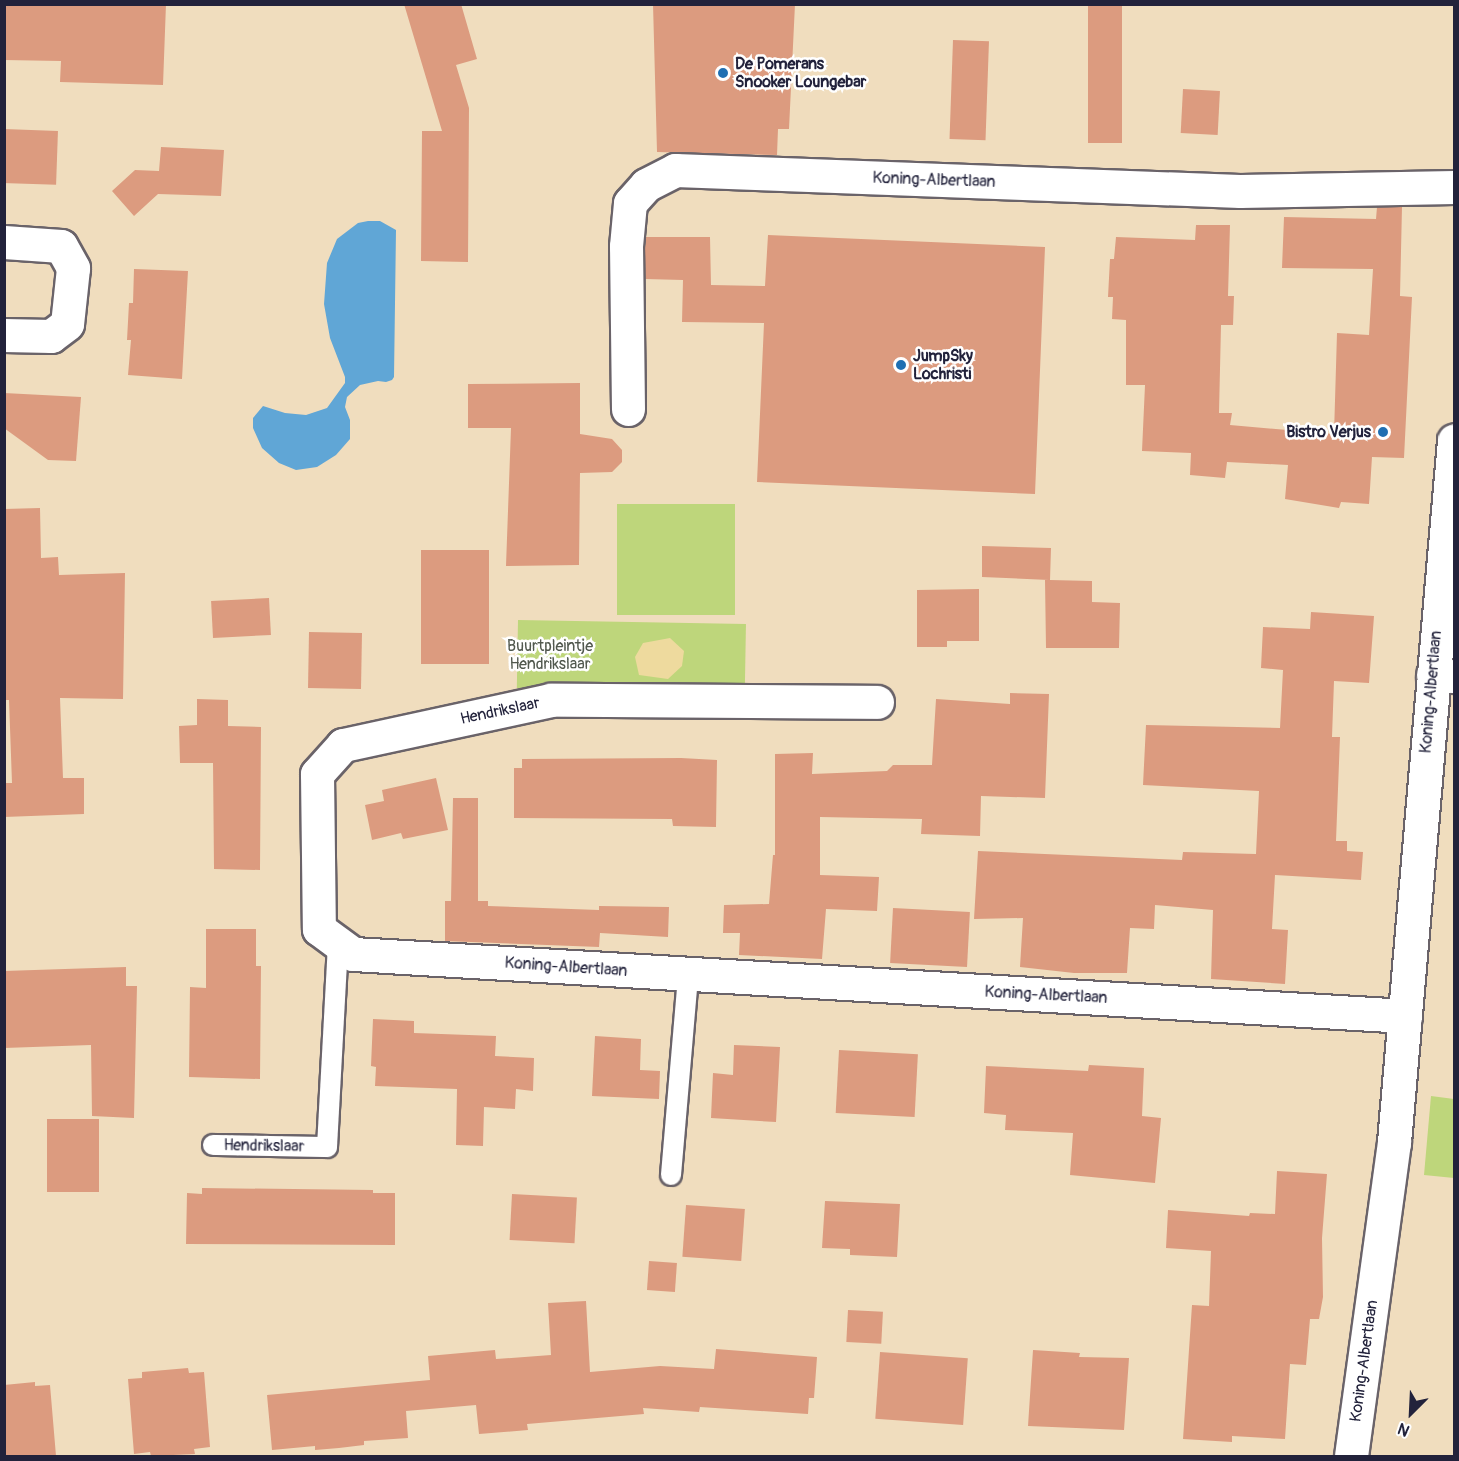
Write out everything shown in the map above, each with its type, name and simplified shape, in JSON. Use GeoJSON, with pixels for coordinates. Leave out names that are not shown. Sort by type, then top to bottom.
{"type":"FeatureCollection","features":[{"type":"Feature","properties":{"kind":"street","name":"Koning-Albertlaan"},"geometry":{"type":"LineString","coordinates":[[628,409],[626,246],[630,203],[646,185],[675,170],[1240,191],[1455,187]]}},
{"type":"Feature","properties":{"kind":"street"},"geometry":{"type":"LineString","coordinates":[[4,242],[61,246],[73,268],[68,324],[51,336],[4,335]]}},
{"type":"Feature","properties":{"kind":"street","name":"Koning-Albertlaan"},"geometry":{"type":"LineString","coordinates":[[1351,1456],[1394,1142],[1405,1016],[1444,675],[1455,441]]}},
{"type":"Feature","properties":{"kind":"street","name":"Hendrikslaar"},"geometry":{"type":"LineString","coordinates":[[444,960],[352,954],[319,929],[317,774],[343,745],[551,700],[876,702]]}},
{"type":"Feature","properties":{"kind":"street","name":"Koning-Albertlaan"},"geometry":{"type":"LineString","coordinates":[[444,960],[1405,1016]]}},
{"type":"Feature","properties":{"kind":"lane","name":"Hendrikslaar"},"geometry":{"type":"LineString","coordinates":[[213,1145],[327,1147],[338,942]]}},
{"type":"Feature","properties":{"kind":"lane"},"geometry":{"type":"LineString","coordinates":[[671,1175],[688,975]]}},
{"type":"Feature","properties":{"kind":"green space"},"geometry":{"type":"Polygon","coordinates":[[[617,504],[735,504],[735,615],[617,615],[617,504]]]}},
{"type":"Feature","properties":{"kind":"green space","name":"Buurtpleintje Hendrikslaar"},"geometry":{"type":"Polygon","coordinates":[[[518,620],[746,624],[745,692],[517,688],[518,620]]]}},
{"type":"Feature","properties":{"kind":"green space"},"geometry":{"type":"Polygon","coordinates":[[[1431,1096],[1454,1099],[1454,1178],[1424,1175],[1431,1096]]]}},
{"type":"Feature","properties":{"kind":"sand"},"geometry":{"type":"Polygon","coordinates":[[[670,638],[684,651],[682,666],[668,679],[639,675],[635,657],[643,643],[670,638]]]}},
{"type":"Feature","properties":{"kind":"water"},"geometry":{"type":"Polygon","coordinates":[[[380,221],[396,230],[394,377],[386,382],[378,381],[360,385],[347,397],[345,407],[350,420],[350,439],[336,455],[317,467],[296,470],[279,463],[262,448],[253,428],[253,418],[263,406],[285,413],[306,415],[327,408],[345,383],[345,377],[330,338],[324,304],[327,263],[337,239],[358,223],[380,221]]]}},
{"type":"Feature","properties":{"kind":"building"},"geometry":{"type":"Polygon","coordinates":[[[4,4],[166,4],[163,85],[60,82],[61,61],[4,60],[4,4]]]}},
{"type":"Feature","properties":{"kind":"building"},"geometry":{"type":"Polygon","coordinates":[[[404,4],[461,4],[477,59],[456,65],[469,108],[468,262],[421,261],[422,131],[442,131],[404,4]]]}},
{"type":"Feature","properties":{"kind":"building","name":"De Pomerans Snooker Loungebar"},"geometry":{"type":"Polygon","coordinates":[[[653,4],[795,4],[789,129],[778,129],[777,155],[657,152],[653,4]]]}},
{"type":"Feature","properties":{"kind":"building"},"geometry":{"type":"Polygon","coordinates":[[[1088,4],[1122,4],[1122,143],[1088,143],[1088,4]]]}},
{"type":"Feature","properties":{"kind":"building"},"geometry":{"type":"Polygon","coordinates":[[[953,40],[989,41],[986,140],[950,139],[953,40]]]}},
{"type":"Feature","properties":{"kind":"building"},"geometry":{"type":"Polygon","coordinates":[[[1183,89],[1220,91],[1218,135],[1181,133],[1183,89]]]}},
{"type":"Feature","properties":{"kind":"building"},"geometry":{"type":"Polygon","coordinates":[[[4,129],[58,131],[56,185],[4,183],[4,129]]]}},
{"type":"Feature","properties":{"kind":"building"},"geometry":{"type":"Polygon","coordinates":[[[161,147],[224,150],[221,196],[158,194],[134,216],[112,191],[135,170],[159,171],[161,147]]]}},
{"type":"Feature","properties":{"kind":"building"},"geometry":{"type":"Polygon","coordinates":[[[1377,207],[1402,207],[1400,296],[1412,297],[1404,458],[1372,457],[1369,504],[1341,502],[1339,508],[1285,499],[1288,465],[1227,462],[1225,478],[1190,475],[1191,453],[1142,451],[1145,385],[1126,385],[1126,320],[1112,319],[1113,297],[1108,297],[1110,259],[1114,259],[1116,237],[1195,240],[1196,225],[1230,225],[1228,296],[1234,296],[1233,325],[1221,325],[1219,413],[1232,413],[1230,425],[1334,434],[1337,333],[1369,335],[1373,269],[1282,268],[1284,217],[1376,219],[1377,207]]]}},
{"type":"Feature","properties":{"kind":"building","name":"JumpSky Lochristi"},"geometry":{"type":"Polygon","coordinates":[[[768,235],[1045,247],[1035,494],[757,482],[764,323],[682,322],[683,280],[645,279],[645,247],[646,237],[710,237],[711,285],[765,286],[768,235]]]}},
{"type":"Feature","properties":{"kind":"building"},"geometry":{"type":"Polygon","coordinates":[[[134,269],[188,271],[182,379],[128,375],[131,340],[127,340],[129,303],[133,303],[134,269]]]}},
{"type":"Feature","properties":{"kind":"building"},"geometry":{"type":"Polygon","coordinates":[[[580,383],[580,434],[612,439],[622,450],[622,462],[612,472],[580,473],[579,565],[506,566],[511,428],[468,428],[468,384],[580,383]]]}},
{"type":"Feature","properties":{"kind":"building"},"geometry":{"type":"Polygon","coordinates":[[[4,393],[81,397],[76,461],[48,460],[4,428],[4,393]]]}},
{"type":"Feature","properties":{"kind":"building"},"geometry":{"type":"Polygon","coordinates":[[[40,508],[41,558],[58,557],[59,575],[125,573],[123,699],[60,698],[63,778],[84,778],[84,814],[4,817],[4,783],[12,783],[9,700],[4,700],[4,509],[40,508]]]}},
{"type":"Feature","properties":{"kind":"building"},"geometry":{"type":"Polygon","coordinates":[[[982,546],[1051,548],[1050,580],[1092,581],[1092,602],[1120,603],[1119,648],[1046,648],[1045,580],[1049,580],[982,577],[982,546]]]}},
{"type":"Feature","properties":{"kind":"building"},"geometry":{"type":"Polygon","coordinates":[[[421,550],[489,550],[489,664],[421,664],[421,550]]]}},
{"type":"Feature","properties":{"kind":"building"},"geometry":{"type":"Polygon","coordinates":[[[979,589],[979,641],[947,641],[947,647],[917,647],[917,590],[979,589]]]}},
{"type":"Feature","properties":{"kind":"building"},"geometry":{"type":"Polygon","coordinates":[[[269,598],[271,635],[213,638],[211,601],[269,598]]]}},
{"type":"Feature","properties":{"kind":"building"},"geometry":{"type":"Polygon","coordinates":[[[1311,612],[1374,616],[1369,683],[1334,681],[1332,737],[1340,737],[1336,841],[1347,841],[1347,851],[1363,852],[1361,880],[1275,875],[1272,929],[1288,930],[1285,984],[1211,979],[1213,910],[1155,905],[1154,929],[1130,928],[1127,973],[1074,973],[1020,967],[1023,918],[974,919],[978,851],[1182,860],[1183,852],[1256,854],[1259,791],[1143,785],[1146,725],[1280,728],[1283,670],[1261,668],[1263,627],[1310,629],[1311,612]]]}},
{"type":"Feature","properties":{"kind":"building"},"geometry":{"type":"Polygon","coordinates":[[[309,632],[362,633],[361,689],[308,688],[309,632]]]}},
{"type":"Feature","properties":{"kind":"building"},"geometry":{"type":"Polygon","coordinates":[[[1010,693],[1049,694],[1045,798],[981,796],[980,836],[921,834],[922,819],[820,817],[820,875],[879,877],[877,911],[826,909],[822,959],[739,955],[740,933],[723,933],[724,905],[769,904],[773,855],[775,855],[775,754],[813,753],[812,774],[887,771],[893,765],[932,765],[936,699],[1010,704],[1010,693]]]}},
{"type":"Feature","properties":{"kind":"building"},"geometry":{"type":"Polygon","coordinates":[[[197,699],[228,700],[228,726],[261,727],[260,870],[214,869],[213,763],[180,763],[179,726],[197,725],[197,699]]]}},
{"type":"Feature","properties":{"kind":"building"},"geometry":{"type":"Polygon","coordinates":[[[681,758],[717,760],[716,827],[673,826],[672,819],[514,818],[514,768],[522,768],[522,759],[681,758]]]}},
{"type":"Feature","properties":{"kind":"building"},"geometry":{"type":"Polygon","coordinates":[[[436,778],[448,830],[403,839],[401,833],[372,840],[365,805],[384,801],[382,790],[436,778]]]}},
{"type":"Feature","properties":{"kind":"building"},"geometry":{"type":"Polygon","coordinates":[[[453,798],[478,798],[478,901],[488,901],[488,906],[599,910],[599,906],[669,907],[668,937],[600,933],[599,947],[445,941],[445,901],[451,901],[453,798]]]}},
{"type":"Feature","properties":{"kind":"building"},"geometry":{"type":"Polygon","coordinates":[[[893,908],[970,912],[967,967],[890,963],[893,908]]]}},
{"type":"Feature","properties":{"kind":"building"},"geometry":{"type":"Polygon","coordinates":[[[206,929],[256,929],[256,966],[261,966],[260,1079],[189,1077],[190,987],[206,988],[206,929]]]}},
{"type":"Feature","properties":{"kind":"building"},"geometry":{"type":"Polygon","coordinates":[[[126,967],[126,986],[137,986],[134,1118],[92,1116],[91,1045],[4,1048],[4,971],[126,967]]]}},
{"type":"Feature","properties":{"kind":"building"},"geometry":{"type":"Polygon","coordinates":[[[373,1019],[414,1021],[414,1033],[496,1036],[495,1056],[534,1058],[533,1091],[516,1089],[515,1109],[484,1107],[483,1146],[456,1145],[457,1089],[375,1086],[376,1067],[371,1066],[373,1019]]]}},
{"type":"Feature","properties":{"kind":"building"},"geometry":{"type":"Polygon","coordinates":[[[595,1036],[641,1039],[640,1070],[660,1071],[659,1099],[592,1096],[595,1036]]]}},
{"type":"Feature","properties":{"kind":"building"},"geometry":{"type":"Polygon","coordinates":[[[734,1045],[780,1047],[776,1122],[711,1118],[713,1073],[733,1075],[734,1045]]]}},
{"type":"Feature","properties":{"kind":"building"},"geometry":{"type":"Polygon","coordinates":[[[839,1050],[918,1054],[915,1117],[836,1113],[839,1050]]]}},
{"type":"Feature","properties":{"kind":"building"},"geometry":{"type":"Polygon","coordinates":[[[1089,1065],[1144,1068],[1142,1116],[1161,1118],[1155,1183],[1070,1175],[1073,1133],[1005,1130],[1006,1115],[984,1113],[986,1066],[1088,1071],[1089,1065]]]}},
{"type":"Feature","properties":{"kind":"building"},"geometry":{"type":"Polygon","coordinates":[[[47,1119],[99,1119],[99,1192],[47,1192],[47,1119]]]}},
{"type":"Feature","properties":{"kind":"building"},"geometry":{"type":"Polygon","coordinates":[[[1277,1171],[1327,1174],[1322,1238],[1323,1297],[1319,1319],[1310,1319],[1306,1365],[1290,1364],[1285,1439],[1232,1436],[1232,1442],[1183,1439],[1192,1305],[1209,1306],[1211,1251],[1166,1248],[1168,1210],[1249,1216],[1250,1213],[1275,1214],[1277,1171]]]}},
{"type":"Feature","properties":{"kind":"building"},"geometry":{"type":"Polygon","coordinates":[[[202,1188],[373,1190],[373,1193],[395,1193],[395,1245],[186,1244],[187,1193],[202,1194],[202,1188]]]}},
{"type":"Feature","properties":{"kind":"building"},"geometry":{"type":"Polygon","coordinates":[[[512,1194],[577,1197],[575,1243],[510,1240],[512,1194]]]}},
{"type":"Feature","properties":{"kind":"building"},"geometry":{"type":"Polygon","coordinates":[[[825,1201],[900,1204],[897,1257],[850,1255],[850,1249],[822,1248],[825,1201]]]}},
{"type":"Feature","properties":{"kind":"building"},"geometry":{"type":"Polygon","coordinates":[[[686,1205],[745,1209],[741,1261],[682,1257],[686,1205]]]}},
{"type":"Feature","properties":{"kind":"building"},"geometry":{"type":"Polygon","coordinates":[[[649,1261],[677,1263],[675,1292],[647,1290],[649,1261]]]}},
{"type":"Feature","properties":{"kind":"building"},"geometry":{"type":"Polygon","coordinates":[[[586,1301],[590,1372],[660,1366],[714,1369],[716,1349],[817,1357],[814,1398],[809,1398],[808,1414],[700,1407],[699,1412],[643,1408],[644,1414],[527,1424],[528,1430],[479,1434],[476,1405],[406,1411],[408,1438],[364,1441],[364,1445],[339,1448],[315,1450],[315,1446],[272,1450],[267,1395],[430,1380],[428,1356],[495,1350],[496,1359],[551,1355],[548,1303],[586,1301]]]}},
{"type":"Feature","properties":{"kind":"building"},"geometry":{"type":"Polygon","coordinates":[[[848,1310],[883,1312],[881,1344],[846,1342],[848,1310]]]}},
{"type":"Feature","properties":{"kind":"building"},"geometry":{"type":"Polygon","coordinates":[[[1033,1350],[1080,1353],[1079,1357],[1129,1358],[1124,1430],[1028,1426],[1033,1350]]]}},
{"type":"Feature","properties":{"kind":"building"},"geometry":{"type":"Polygon","coordinates":[[[880,1352],[968,1358],[963,1425],[875,1419],[880,1352]]]}},
{"type":"Feature","properties":{"kind":"building"},"geometry":{"type":"Polygon","coordinates":[[[188,1368],[189,1373],[204,1372],[210,1447],[194,1449],[195,1454],[151,1456],[150,1452],[134,1454],[128,1379],[142,1378],[142,1372],[188,1368]]]}},
{"type":"Feature","properties":{"kind":"building"},"geometry":{"type":"Polygon","coordinates":[[[35,1382],[35,1386],[50,1385],[56,1456],[4,1456],[4,1385],[35,1382]]]}},
{"type":"Feature","properties":{"kind":"place","name":"De Pomerans Snooker Loungebar"},"geometry":{"type":"Point","coordinates":[723,73]}},
{"type":"Feature","properties":{"kind":"place","name":"JumpSky Lochristi"},"geometry":{"type":"Point","coordinates":[901,365]}},
{"type":"Feature","properties":{"kind":"place","name":"Bistro Verjus"},"geometry":{"type":"Point","coordinates":[1383,432]}}]}
